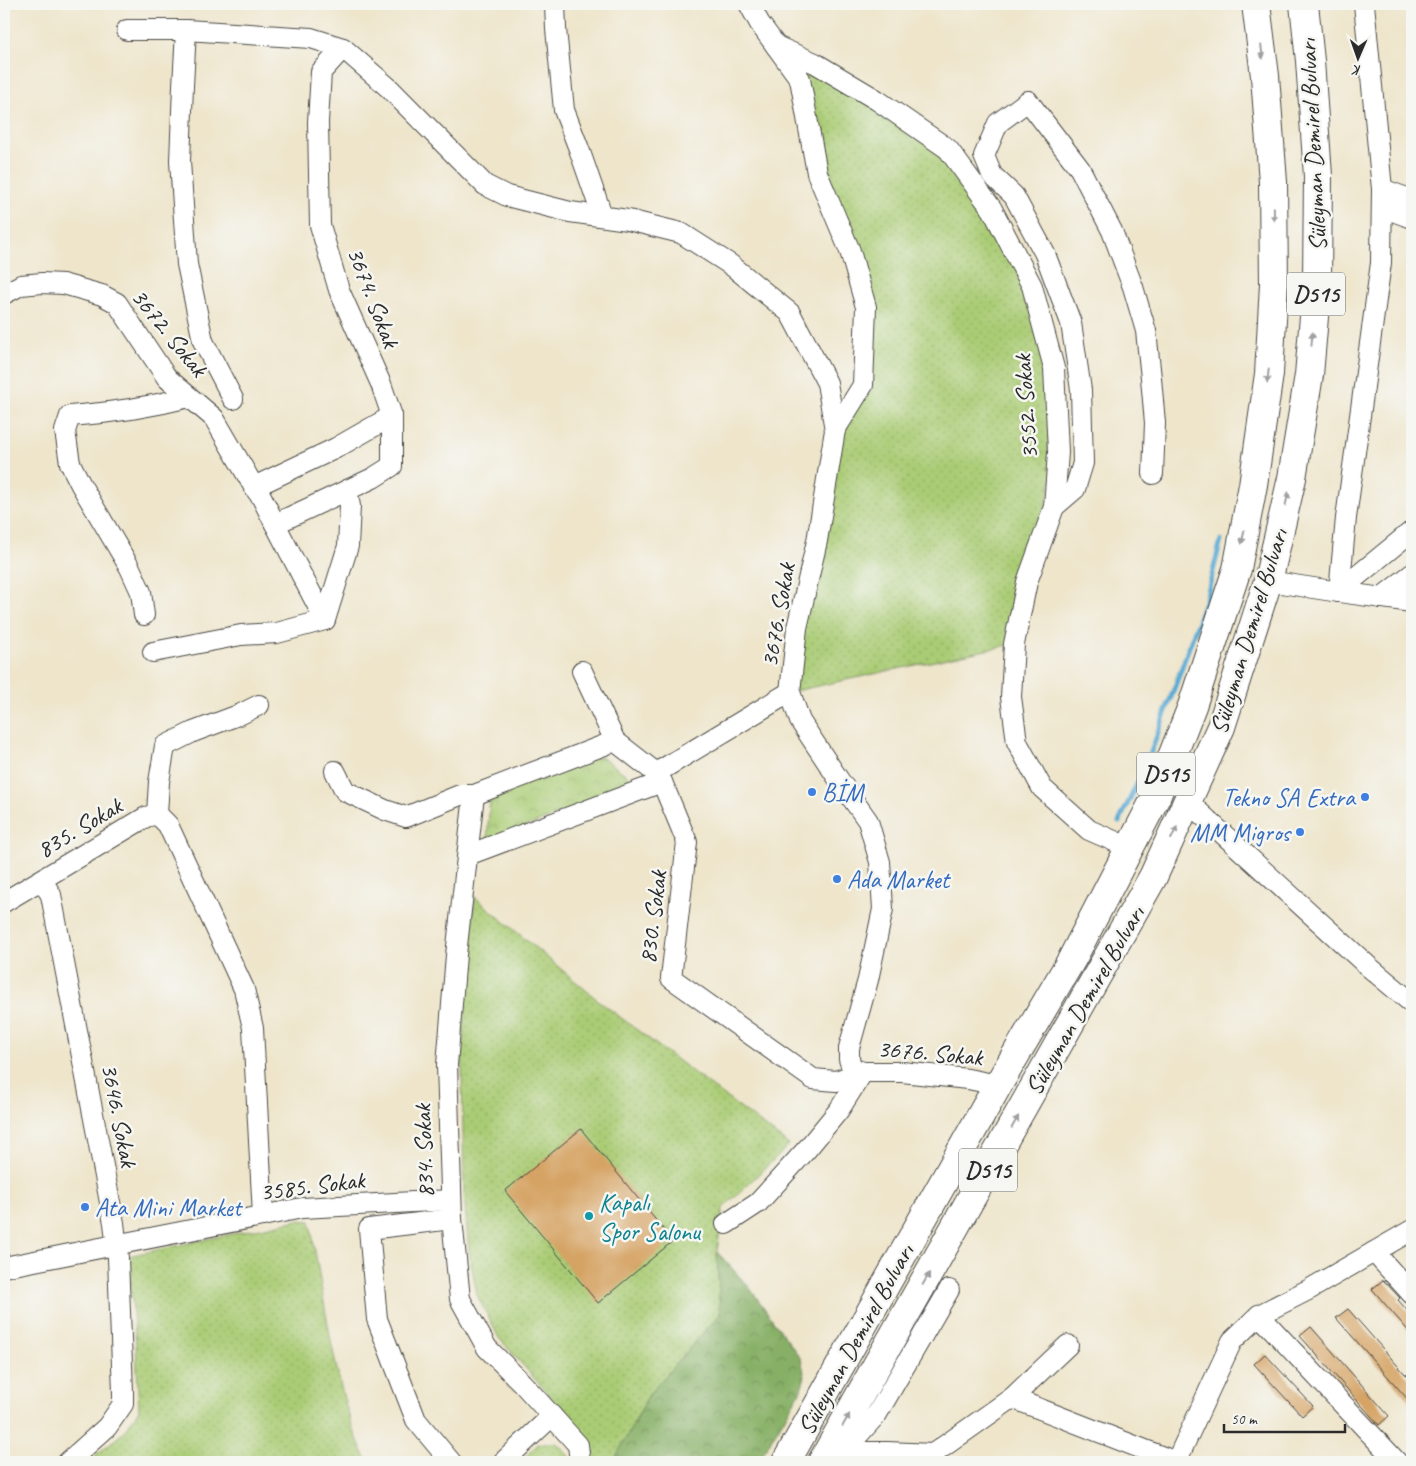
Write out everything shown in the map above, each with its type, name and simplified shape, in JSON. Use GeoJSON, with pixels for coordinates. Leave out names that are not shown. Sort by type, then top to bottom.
{"type":"FeatureCollection","features":[{"type":"Feature","properties":{"kind":"highway","name":"Süleyman Demirel Bulvarı"},"geometry":{"type":"LineString","coordinates":[[786,1462],[998,1085],[1072,959],[1157,795],[1192,706],[1237,569],[1254,485],[1269,374],[1274,284],[1273,182],[1265,76],[1256,4]]}},
{"type":"Feature","properties":{"kind":"highway","name":"Süleyman Demirel Bulvarı"},"geometry":{"type":"LineString","coordinates":[[831,1455],[1154,877],[1221,727],[1268,581],[1292,478],[1308,375],[1317,282],[1318,176],[1304,4]]}},
{"type":"Feature","properties":{"kind":"street"},"geometry":{"type":"LineString","coordinates":[[556,4],[556,29],[564,110],[602,216]]}},
{"type":"Feature","properties":{"kind":"street"},"geometry":{"type":"LineString","coordinates":[[748,4],[760,24],[800,79],[817,174],[850,251],[866,307],[863,385],[836,430]]}},
{"type":"Feature","properties":{"kind":"street"},"geometry":{"type":"LineString","coordinates":[[1339,592],[1346,518],[1381,263],[1382,198],[1364,4]]}},
{"type":"Feature","properties":{"kind":"street"},"geometry":{"type":"LineString","coordinates":[[127,30],[186,30],[311,38],[344,48]]}},
{"type":"Feature","properties":{"kind":"street"},"geometry":{"type":"LineString","coordinates":[[186,30],[180,161],[187,264],[203,340],[233,400]]}},
{"type":"Feature","properties":{"kind":"street","name":"3552. Sokak"},"geometry":{"type":"LineString","coordinates":[[776,46],[815,63],[877,100],[948,150],[992,209],[1032,286],[1054,368],[1058,452],[1054,507],[1027,582],[1014,644],[1011,697],[1017,742],[1042,788],[1089,830],[1130,848]]}},
{"type":"Feature","properties":{"kind":"street","name":"3676. Sokak"},"geometry":{"type":"LineString","coordinates":[[344,48],[390,88],[484,185],[507,196],[570,212],[628,220],[681,232],[731,265],[790,313],[827,383],[836,430],[818,540],[797,628],[790,692],[800,721],[868,821],[880,862],[883,909],[868,980],[849,1048],[849,1059],[852,1068],[863,1072],[902,1072],[968,1079],[998,1085]]}},
{"type":"Feature","properties":{"kind":"street","name":"3674. Sokak"},"geometry":{"type":"LineString","coordinates":[[344,48],[321,72],[318,122],[320,225],[339,290],[381,384],[392,416],[392,466],[348,490]]}},
{"type":"Feature","properties":{"kind":"street"},"geometry":{"type":"LineString","coordinates":[[1054,507],[1075,489],[1083,462],[1081,390],[1071,323],[1045,254],[1014,196],[992,175],[984,156],[998,123],[1028,101],[1080,169],[1112,231],[1133,287],[1146,331],[1155,423],[1153,474]]}},
{"type":"Feature","properties":{"kind":"street"},"geometry":{"type":"LineString","coordinates":[[1382,198],[1412,200]]}},
{"type":"Feature","properties":{"kind":"street"},"geometry":{"type":"LineString","coordinates":[[1382,198],[1412,218]]}},
{"type":"Feature","properties":{"kind":"street","name":"3672. Sokak"},"geometry":{"type":"LineString","coordinates":[[4,294],[21,285],[63,284],[102,295],[117,303],[167,378],[214,418],[262,498],[325,620]]}},
{"type":"Feature","properties":{"kind":"street"},"geometry":{"type":"LineString","coordinates":[[144,615],[141,592],[130,568],[70,463],[65,431],[70,416],[156,405],[189,397]]}},
{"type":"Feature","properties":{"kind":"street"},"geometry":{"type":"LineString","coordinates":[[830,398],[854,400]]}},
{"type":"Feature","properties":{"kind":"street"},"geometry":{"type":"LineString","coordinates":[[254,487],[336,448],[392,416]]}},
{"type":"Feature","properties":{"kind":"street"},"geometry":{"type":"LineString","coordinates":[[153,652],[241,635],[277,633],[325,620],[348,546],[350,506],[348,490],[275,524]]}},
{"type":"Feature","properties":{"kind":"street"},"geometry":{"type":"LineString","coordinates":[[1339,592],[1412,531]]}},
{"type":"Feature","properties":{"kind":"street"},"geometry":{"type":"LineString","coordinates":[[1381,598],[1412,574]]}},
{"type":"Feature","properties":{"kind":"street"},"geometry":{"type":"LineString","coordinates":[[1268,581],[1412,602]]}},
{"type":"Feature","properties":{"kind":"street","name":"830. Sokak"},"geometry":{"type":"LineString","coordinates":[[582,671],[615,740],[659,777],[687,842],[671,978],[813,1079],[836,1081],[863,1072]]}},
{"type":"Feature","properties":{"kind":"street"},"geometry":{"type":"LineString","coordinates":[[468,855],[659,777],[790,692]]}},
{"type":"Feature","properties":{"kind":"street"},"geometry":{"type":"LineString","coordinates":[[258,705],[241,714],[193,732],[165,746],[159,782],[157,814],[168,825],[244,989],[253,1028],[263,1216]]}},
{"type":"Feature","properties":{"kind":"street"},"geometry":{"type":"LineString","coordinates":[[335,772],[345,791],[384,810],[406,817],[460,795],[474,795],[615,740]]}},
{"type":"Feature","properties":{"kind":"street","name":"834. Sokak"},"geometry":{"type":"LineString","coordinates":[[474,795],[456,955],[447,1065],[452,1210],[460,1298],[487,1348],[522,1383],[578,1445],[580,1462]]}},
{"type":"Feature","properties":{"kind":"street"},"geometry":{"type":"LineString","coordinates":[[1188,802],[1412,1003]]}},
{"type":"Feature","properties":{"kind":"street","name":"835. Sokak"},"geometry":{"type":"LineString","coordinates":[[4,902],[146,817],[157,814]]}},
{"type":"Feature","properties":{"kind":"street","name":"3646. Sokak"},"geometry":{"type":"LineString","coordinates":[[42,880],[50,894],[114,1223],[117,1244],[122,1336],[123,1404],[107,1427],[68,1462]]}},
{"type":"Feature","properties":{"kind":"street"},"geometry":{"type":"LineString","coordinates":[[726,1224],[758,1203],[807,1149],[839,1110],[863,1072]]}},
{"type":"Feature","properties":{"kind":"street","name":"3585. Sokak"},"geometry":{"type":"LineString","coordinates":[[4,1267],[302,1208],[452,1210]]}},
{"type":"Feature","properties":{"kind":"street"},"geometry":{"type":"LineString","coordinates":[[450,1462],[416,1420],[377,1319],[369,1229],[452,1210]]}},
{"type":"Feature","properties":{"kind":"street"},"geometry":{"type":"LineString","coordinates":[[1012,1398],[1176,1462],[1232,1341],[1259,1314],[1310,1289],[1412,1231]]}},
{"type":"Feature","properties":{"kind":"street"},"geometry":{"type":"LineString","coordinates":[[1374,1252],[1412,1294]]}},
{"type":"Feature","properties":{"kind":"street"},"geometry":{"type":"LineString","coordinates":[[831,1455],[877,1414],[949,1290]]}},
{"type":"Feature","properties":{"kind":"street"},"geometry":{"type":"LineString","coordinates":[[1259,1314],[1397,1462]]}},
{"type":"Feature","properties":{"kind":"street"},"geometry":{"type":"LineString","coordinates":[[831,1455],[933,1454],[1012,1398],[1068,1345]]}},
{"type":"Feature","properties":{"kind":"street"},"geometry":{"type":"LineString","coordinates":[[503,1462],[552,1416]]}},
{"type":"Feature","properties":{"kind":"green space"},"geometry":{"type":"Polygon","coordinates":[[[776,46],[948,149],[1032,286],[1058,452],[1014,644],[790,692],[833,449],[863,385],[866,307],[817,173],[800,79],[776,46]]]}},
{"type":"Feature","properties":{"kind":"green space"},"geometry":{"type":"Polygon","coordinates":[[[592,756],[603,758],[639,784],[487,841],[490,797],[592,756]]]}},
{"type":"Feature","properties":{"kind":"green space"},"geometry":{"type":"Polygon","coordinates":[[[475,897],[599,1001],[789,1145],[723,1208],[717,1252],[720,1314],[650,1393],[614,1462],[577,1462],[569,1418],[499,1338],[477,1295],[469,1251],[464,1194],[462,1066],[466,975],[475,897]]]}},
{"type":"Feature","properties":{"kind":"green space"},"geometry":{"type":"Polygon","coordinates":[[[298,1220],[310,1221],[342,1391],[355,1435],[368,1462],[87,1462],[124,1432],[139,1410],[136,1345],[128,1256],[298,1220]]]}},
{"type":"Feature","properties":{"kind":"green space"},"geometry":{"type":"Polygon","coordinates":[[[717,1252],[749,1287],[801,1359],[805,1377],[800,1392],[758,1462],[613,1462],[650,1393],[720,1314],[717,1252]]]}},
{"type":"Feature","properties":{"kind":"green space"},"geometry":{"type":"Polygon","coordinates":[[[557,1443],[568,1455],[571,1462],[520,1462],[538,1444],[557,1443]]]}},
{"type":"Feature","properties":{"kind":"building","name":"Kapalı Spor Salonu"},"geometry":{"type":"Polygon","coordinates":[[[581,1129],[673,1241],[598,1303],[505,1191],[581,1129]]]}},
{"type":"Feature","properties":{"kind":"building"},"geometry":{"type":"Polygon","coordinates":[[[1383,1280],[1400,1298],[1398,1300],[1412,1316],[1412,1335],[1372,1289],[1383,1280]]]}},
{"type":"Feature","properties":{"kind":"building"},"geometry":{"type":"Polygon","coordinates":[[[1348,1309],[1412,1381],[1412,1404],[1336,1318],[1348,1309]]]}},
{"type":"Feature","properties":{"kind":"building"},"geometry":{"type":"Polygon","coordinates":[[[1311,1327],[1389,1416],[1379,1425],[1300,1336],[1311,1327]]]}},
{"type":"Feature","properties":{"kind":"building"},"geometry":{"type":"Polygon","coordinates":[[[1265,1354],[1313,1406],[1302,1416],[1254,1364],[1265,1354]]]}},
{"type":"Feature","properties":{"kind":"waterway"},"geometry":{"type":"LineString","coordinates":[[1119,822],[1147,763],[1178,678],[1206,599],[1221,540]]}},
{"type":"Feature","properties":{"kind":"place","name":"BİM"},"geometry":{"type":"Point","coordinates":[812,792]}},
{"type":"Feature","properties":{"kind":"place","name":"Tekno SA Extra"},"geometry":{"type":"Point","coordinates":[1365,797]}},
{"type":"Feature","properties":{"kind":"place","name":"MM Migros"},"geometry":{"type":"Point","coordinates":[1300,832]}},
{"type":"Feature","properties":{"kind":"place","name":"Ada Market"},"geometry":{"type":"Point","coordinates":[837,879]}},
{"type":"Feature","properties":{"kind":"place","name":"Ata Mini Market"},"geometry":{"type":"Point","coordinates":[85,1207]}},
{"type":"Feature","properties":{"kind":"place","name":"Kapalı Spor Salonu"},"geometry":{"type":"Point","coordinates":[589,1216]}}]}
